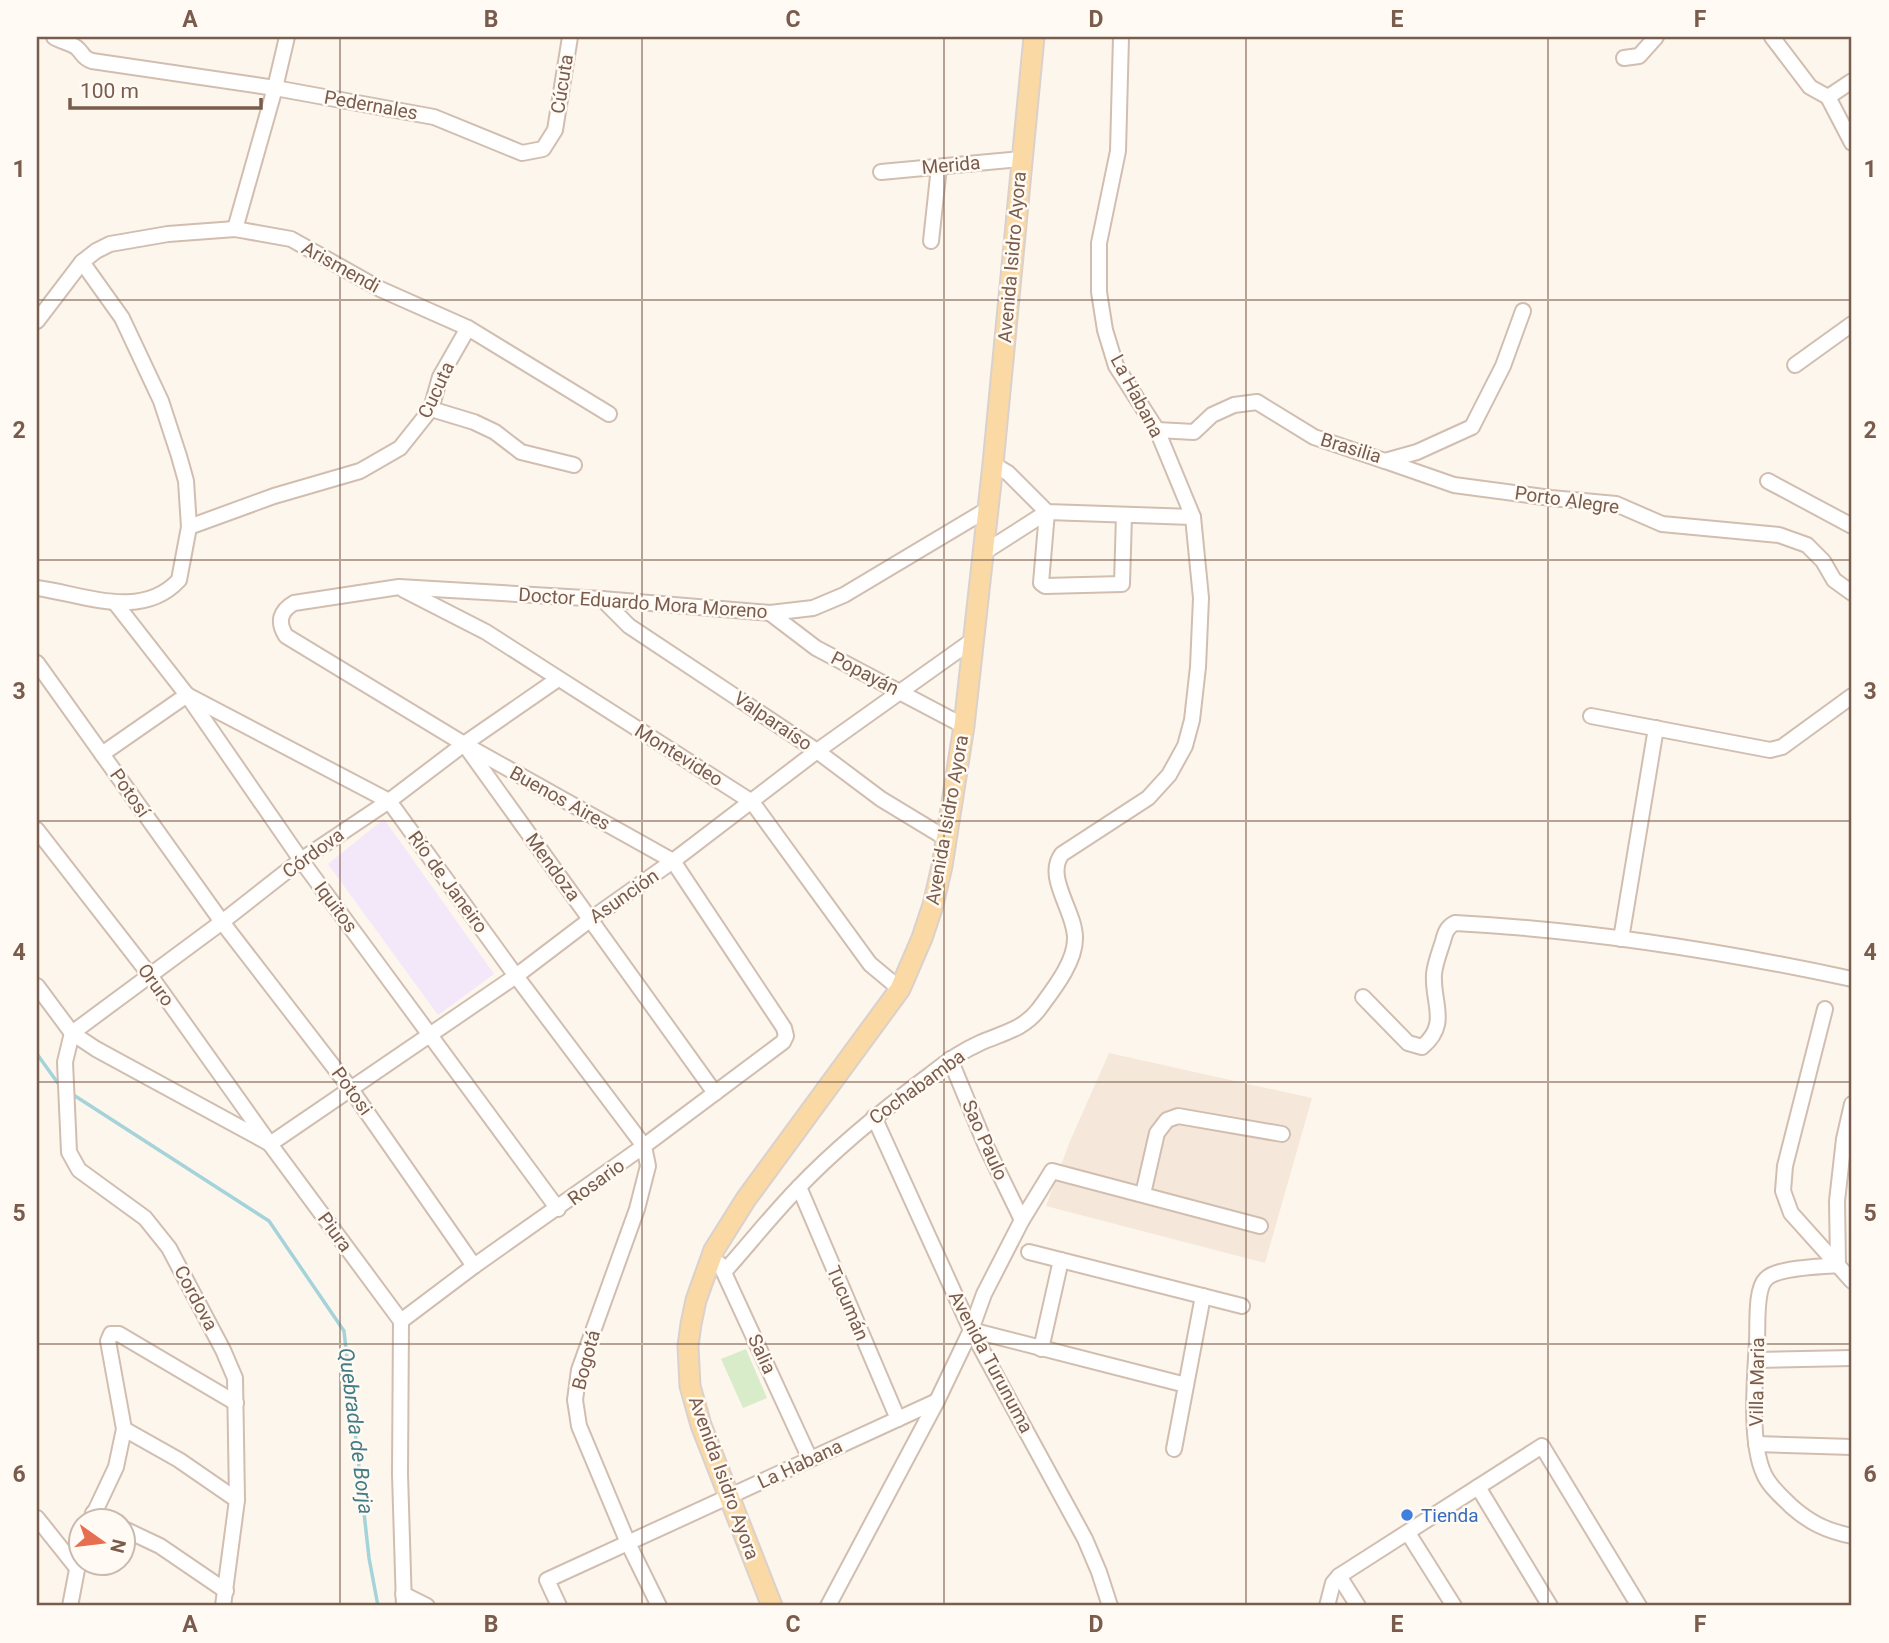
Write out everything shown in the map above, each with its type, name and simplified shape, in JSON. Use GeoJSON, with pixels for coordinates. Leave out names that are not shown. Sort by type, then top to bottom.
{"type":"FeatureCollection","features":[{"type":"Feature","properties":{"kind":"main road","name":"Avenida Isidro Ayora"},"geometry":{"type":"LineString","coordinates":[[772,1606],[701,1425],[690,1386],[688,1346],[691,1324],[696,1300],[714,1250],[746,1199],[900,989],[933,905],[947,839],[964,726],[993,464],[1034,37]]}},
{"type":"Feature","properties":{"kind":"street","name":"Pedernales"},"geometry":{"type":"LineString","coordinates":[[54,37],[62,42],[78,42],[80,54],[92,61],[275,88],[434,117],[522,153],[544,149],[555,131]]}},
{"type":"Feature","properties":{"kind":"street"},"geometry":{"type":"LineString","coordinates":[[235,229],[287,37]]}},
{"type":"Feature","properties":{"kind":"street","name":"Cúcuta"},"geometry":{"type":"LineString","coordinates":[[555,131],[569,37]]}},
{"type":"Feature","properties":{"kind":"street","name":"La Habana"},"geometry":{"type":"LineString","coordinates":[[1121,37],[1118,151],[1099,243],[1099,292],[1105,330],[1116,366],[1157,430],[1193,517],[1201,598],[1198,667]]}},
{"type":"Feature","properties":{"kind":"street"},"geometry":{"type":"LineString","coordinates":[[1624,58],[1639,56],[1656,37]]}},
{"type":"Feature","properties":{"kind":"street"},"geometry":{"type":"LineString","coordinates":[[1772,37],[1810,87],[1828,97],[1852,143]]}},
{"type":"Feature","properties":{"kind":"street"},"geometry":{"type":"LineString","coordinates":[[1828,97],[1852,81]]}},
{"type":"Feature","properties":{"kind":"street","name":"Merida"},"geometry":{"type":"LineString","coordinates":[[881,172],[1021,159]]}},
{"type":"Feature","properties":{"kind":"street"},"geometry":{"type":"LineString","coordinates":[[931,241],[939,167]]}},
{"type":"Feature","properties":{"kind":"street","name":"Arismendi"},"geometry":{"type":"LineString","coordinates":[[37,321],[82,262],[110,244],[168,234],[235,229],[291,239],[380,289],[468,328],[610,414]]}},
{"type":"Feature","properties":{"kind":"street"},"geometry":{"type":"LineString","coordinates":[[37,588],[116,604],[148,599],[179,580],[189,527],[186,481],[161,401],[122,318],[82,262]]}},
{"type":"Feature","properties":{"kind":"street","name":"Brasilia"},"geometry":{"type":"LineString","coordinates":[[1157,430],[1194,432],[1212,415],[1234,405],[1256,402],[1314,437],[1385,461],[1418,452],[1472,427],[1503,366],[1523,311]]}},
{"type":"Feature","properties":{"kind":"street"},"geometry":{"type":"LineString","coordinates":[[1796,365],[1852,324]]}},
{"type":"Feature","properties":{"kind":"street","name":"Cucuta"},"geometry":{"type":"LineString","coordinates":[[189,527],[274,496],[360,471],[400,448],[431,409],[440,377],[468,328]]}},
{"type":"Feature","properties":{"kind":"street"},"geometry":{"type":"LineString","coordinates":[[431,409],[474,422],[495,432],[521,452],[574,465]]}},
{"type":"Feature","properties":{"kind":"street","name":"Porto Alegre"},"geometry":{"type":"LineString","coordinates":[[1385,461],[1454,485],[1616,504],[1662,524],[1779,535],[1807,545],[1823,561],[1834,580],[1852,593]]}},
{"type":"Feature","properties":{"kind":"street"},"geometry":{"type":"LineString","coordinates":[[993,464],[1008,473],[1047,512],[1041,583],[1045,586],[1122,584],[1124,515]]}},
{"type":"Feature","properties":{"kind":"street"},"geometry":{"type":"LineString","coordinates":[[1768,481],[1852,526]]}},
{"type":"Feature","properties":{"kind":"street","name":"Doctor Eduardo Mora Moreno"},"geometry":{"type":"LineString","coordinates":[[280,618],[293,603],[399,587],[602,599],[770,613],[813,608],[844,595],[988,509]]}},
{"type":"Feature","properties":{"kind":"street"},"geometry":{"type":"LineString","coordinates":[[983,553],[1047,512],[1193,517]]}},
{"type":"Feature","properties":{"kind":"street","name":"Montevideo"},"geometry":{"type":"LineString","coordinates":[[399,587],[486,632],[752,802],[870,964],[900,989]]}},
{"type":"Feature","properties":{"kind":"street","name":"Valparaíso"},"geometry":{"type":"LineString","coordinates":[[602,599],[629,626],[817,751],[881,799],[947,839]]}},
{"type":"Feature","properties":{"kind":"street","name":"Iquitos"},"geometry":{"type":"LineString","coordinates":[[116,604],[187,695],[302,860],[558,1209]]}},
{"type":"Feature","properties":{"kind":"street","name":"Popayán"},"geometry":{"type":"LineString","coordinates":[[770,613],[816,648],[964,726]]}},
{"type":"Feature","properties":{"kind":"street","name":"Buenos Aires"},"geometry":{"type":"LineString","coordinates":[[280,618],[281,628],[286,636],[464,744],[673,861],[784,1028],[786,1036]]}},
{"type":"Feature","properties":{"kind":"street","name":"Asunción"},"geometry":{"type":"LineString","coordinates":[[271,1144],[516,976],[817,751],[973,640]]}},
{"type":"Feature","properties":{"kind":"street","name":"Potosí"},"geometry":{"type":"LineString","coordinates":[[37,663],[222,922]]}},
{"type":"Feature","properties":{"kind":"street","name":"Cochabamba"},"geometry":{"type":"LineString","coordinates":[[724,1272],[799,1187],[874,1117],[950,1059],[1028,1021],[1066,968],[1076,942],[1056,875],[1058,859],[1148,798],[1169,775],[1185,746],[1192,720],[1198,667]]}},
{"type":"Feature","properties":{"kind":"street","name":"Córdova"},"geometry":{"type":"LineString","coordinates":[[72,1032],[302,860],[558,679]]}},
{"type":"Feature","properties":{"kind":"street"},"geometry":{"type":"LineString","coordinates":[[102,754],[187,695]]}},
{"type":"Feature","properties":{"kind":"street","name":"Río de Janeiro"},"geometry":{"type":"LineString","coordinates":[[187,695],[389,800],[516,976],[644,1146]]}},
{"type":"Feature","properties":{"kind":"street"},"geometry":{"type":"LineString","coordinates":[[1591,716],[1770,750],[1782,747],[1852,696]]}},
{"type":"Feature","properties":{"kind":"street"},"geometry":{"type":"LineString","coordinates":[[1621,939],[1656,728]]}},
{"type":"Feature","properties":{"kind":"street","name":"Mendoza"},"geometry":{"type":"LineString","coordinates":[[464,744],[715,1093]]}},
{"type":"Feature","properties":{"kind":"street","name":"Oruro"},"geometry":{"type":"LineString","coordinates":[[37,830],[149,974],[271,1144]]}},
{"type":"Feature","properties":{"kind":"street","name":"Potosi"},"geometry":{"type":"LineString","coordinates":[[222,922],[351,1088],[474,1266]]}},
{"type":"Feature","properties":{"kind":"street"},"geometry":{"type":"LineString","coordinates":[[1363,997],[1408,1043],[1422,1047],[1429,1041],[1438,1022],[1434,975],[1445,933],[1451,924],[1508,926],[1621,939],[1852,979]]}},
{"type":"Feature","properties":{"kind":"street","name":"Piura"},"geometry":{"type":"LineString","coordinates":[[37,986],[72,1032],[96,1049],[271,1144],[401,1321]]}},
{"type":"Feature","properties":{"kind":"street"},"geometry":{"type":"LineString","coordinates":[[1825,1009],[1785,1166],[1783,1191],[1791,1213],[1852,1280]]}},
{"type":"Feature","properties":{"kind":"street","name":"Cordova"},"geometry":{"type":"LineString","coordinates":[[72,1032],[65,1062],[69,1152],[79,1170],[145,1218],[169,1248],[235,1378],[237,1500],[223,1606]]}},
{"type":"Feature","properties":{"kind":"street","name":"Rosario"},"geometry":{"type":"LineString","coordinates":[[401,1321],[644,1146],[783,1042],[786,1036]]}},
{"type":"Feature","properties":{"kind":"street","name":"Sao Paulo"},"geometry":{"type":"LineString","coordinates":[[950,1059],[986,1146],[1023,1220]]}},
{"type":"Feature","properties":{"kind":"street"},"geometry":{"type":"LineString","coordinates":[[1838,1265],[1837,1201],[1844,1139],[1852,1104]]}},
{"type":"Feature","properties":{"kind":"street"},"geometry":{"type":"LineString","coordinates":[[1143,1194],[1157,1133],[1167,1119],[1178,1116],[1282,1135]]}},
{"type":"Feature","properties":{"kind":"street","name":"Avenida Turunuma"},"geometry":{"type":"LineString","coordinates":[[874,1117],[971,1330],[1086,1539],[1110,1606]]}},
{"type":"Feature","properties":{"kind":"street","name":"Bogotá"},"geometry":{"type":"LineString","coordinates":[[644,1146],[648,1166],[637,1209],[579,1370],[575,1400],[579,1426],[628,1543],[659,1606]]}},
{"type":"Feature","properties":{"kind":"street"},"geometry":{"type":"LineString","coordinates":[[828,1606],[937,1401],[971,1330],[976,1311],[1023,1220],[1052,1171],[1260,1226]]}},
{"type":"Feature","properties":{"kind":"street","name":"Tucumán"},"geometry":{"type":"LineString","coordinates":[[799,1187],[898,1419]]}},
{"type":"Feature","properties":{"kind":"street","name":"Salia"},"geometry":{"type":"LineString","coordinates":[[714,1250],[810,1459]]}},
{"type":"Feature","properties":{"kind":"street"},"geometry":{"type":"LineString","coordinates":[[1029,1252],[1242,1306]]}},
{"type":"Feature","properties":{"kind":"street"},"geometry":{"type":"LineString","coordinates":[[1041,1349],[1061,1260]]}},
{"type":"Feature","properties":{"kind":"street","name":"Villa Maria"},"geometry":{"type":"LineString","coordinates":[[1838,1265],[1776,1273],[1765,1280],[1760,1292],[1756,1360],[1756,1444],[1764,1474],[1777,1493],[1806,1519],[1832,1532],[1852,1536]]}},
{"type":"Feature","properties":{"kind":"street"},"geometry":{"type":"LineString","coordinates":[[1174,1449],[1203,1296]]}},
{"type":"Feature","properties":{"kind":"street"},"geometry":{"type":"LineString","coordinates":[[401,1321],[403,1600],[427,1606]]}},
{"type":"Feature","properties":{"kind":"street"},"geometry":{"type":"LineString","coordinates":[[971,1330],[1186,1385]]}},
{"type":"Feature","properties":{"kind":"street"},"geometry":{"type":"LineString","coordinates":[[97,1506],[116,1467],[124,1429],[108,1341],[111,1334],[119,1334],[236,1403]]}},
{"type":"Feature","properties":{"kind":"street"},"geometry":{"type":"LineString","coordinates":[[1756,1360],[1852,1358]]}},
{"type":"Feature","properties":{"kind":"street","name":"La Habana"},"geometry":{"type":"LineString","coordinates":[[559,1606],[547,1580],[937,1401]]}},
{"type":"Feature","properties":{"kind":"street"},"geometry":{"type":"LineString","coordinates":[[124,1429],[179,1460],[237,1500]]}},
{"type":"Feature","properties":{"kind":"street"},"geometry":{"type":"LineString","coordinates":[[1756,1444],[1852,1447]]}},
{"type":"Feature","properties":{"kind":"street"},"geometry":{"type":"LineString","coordinates":[[1327,1606],[1333,1583],[1339,1576],[1542,1446],[1639,1606]]}},
{"type":"Feature","properties":{"kind":"street"},"geometry":{"type":"LineString","coordinates":[[1478,1487],[1550,1606]]}},
{"type":"Feature","properties":{"kind":"street"},"geometry":{"type":"LineString","coordinates":[[37,1518],[66,1548]]}},
{"type":"Feature","properties":{"kind":"street"},"geometry":{"type":"LineString","coordinates":[[1408,1533],[1454,1606]]}},
{"type":"Feature","properties":{"kind":"street"},"geometry":{"type":"LineString","coordinates":[[136,1535],[160,1546],[226,1591]]}},
{"type":"Feature","properties":{"kind":"street"},"geometry":{"type":"LineString","coordinates":[[76,1576],[71,1603],[87,1606]]}},
{"type":"Feature","properties":{"kind":"street"},"geometry":{"type":"LineString","coordinates":[[1339,1576],[1358,1606]]}},
{"type":"Feature","properties":{"kind":"shaded area"},"geometry":{"type":"Polygon","coordinates":[[[384,819],[494,974],[438,1015],[328,864],[384,819]]]}},
{"type":"Feature","properties":{"kind":"shaded area"},"geometry":{"type":"Polygon","coordinates":[[[1109,1053],[1312,1098],[1265,1263],[1046,1206],[1070,1141],[1109,1053]]]}},
{"type":"Feature","properties":{"kind":"green space"},"geometry":{"type":"Polygon","coordinates":[[[746,1349],[767,1398],[743,1408],[721,1359],[746,1349]]]}},
{"type":"Feature","properties":{"kind":"waterway","name":"Quebrada de Borja"},"geometry":{"type":"LineString","coordinates":[[37,1054],[60,1086]]}},
{"type":"Feature","properties":{"kind":"waterway","name":"Quebrada de Borja"},"geometry":{"type":"LineString","coordinates":[[72,1094],[269,1221],[344,1331],[369,1558],[378,1606]]}},
{"type":"Feature","properties":{"kind":"place","name":"Tienda"},"geometry":{"type":"Point","coordinates":[1407,1515]}}]}
